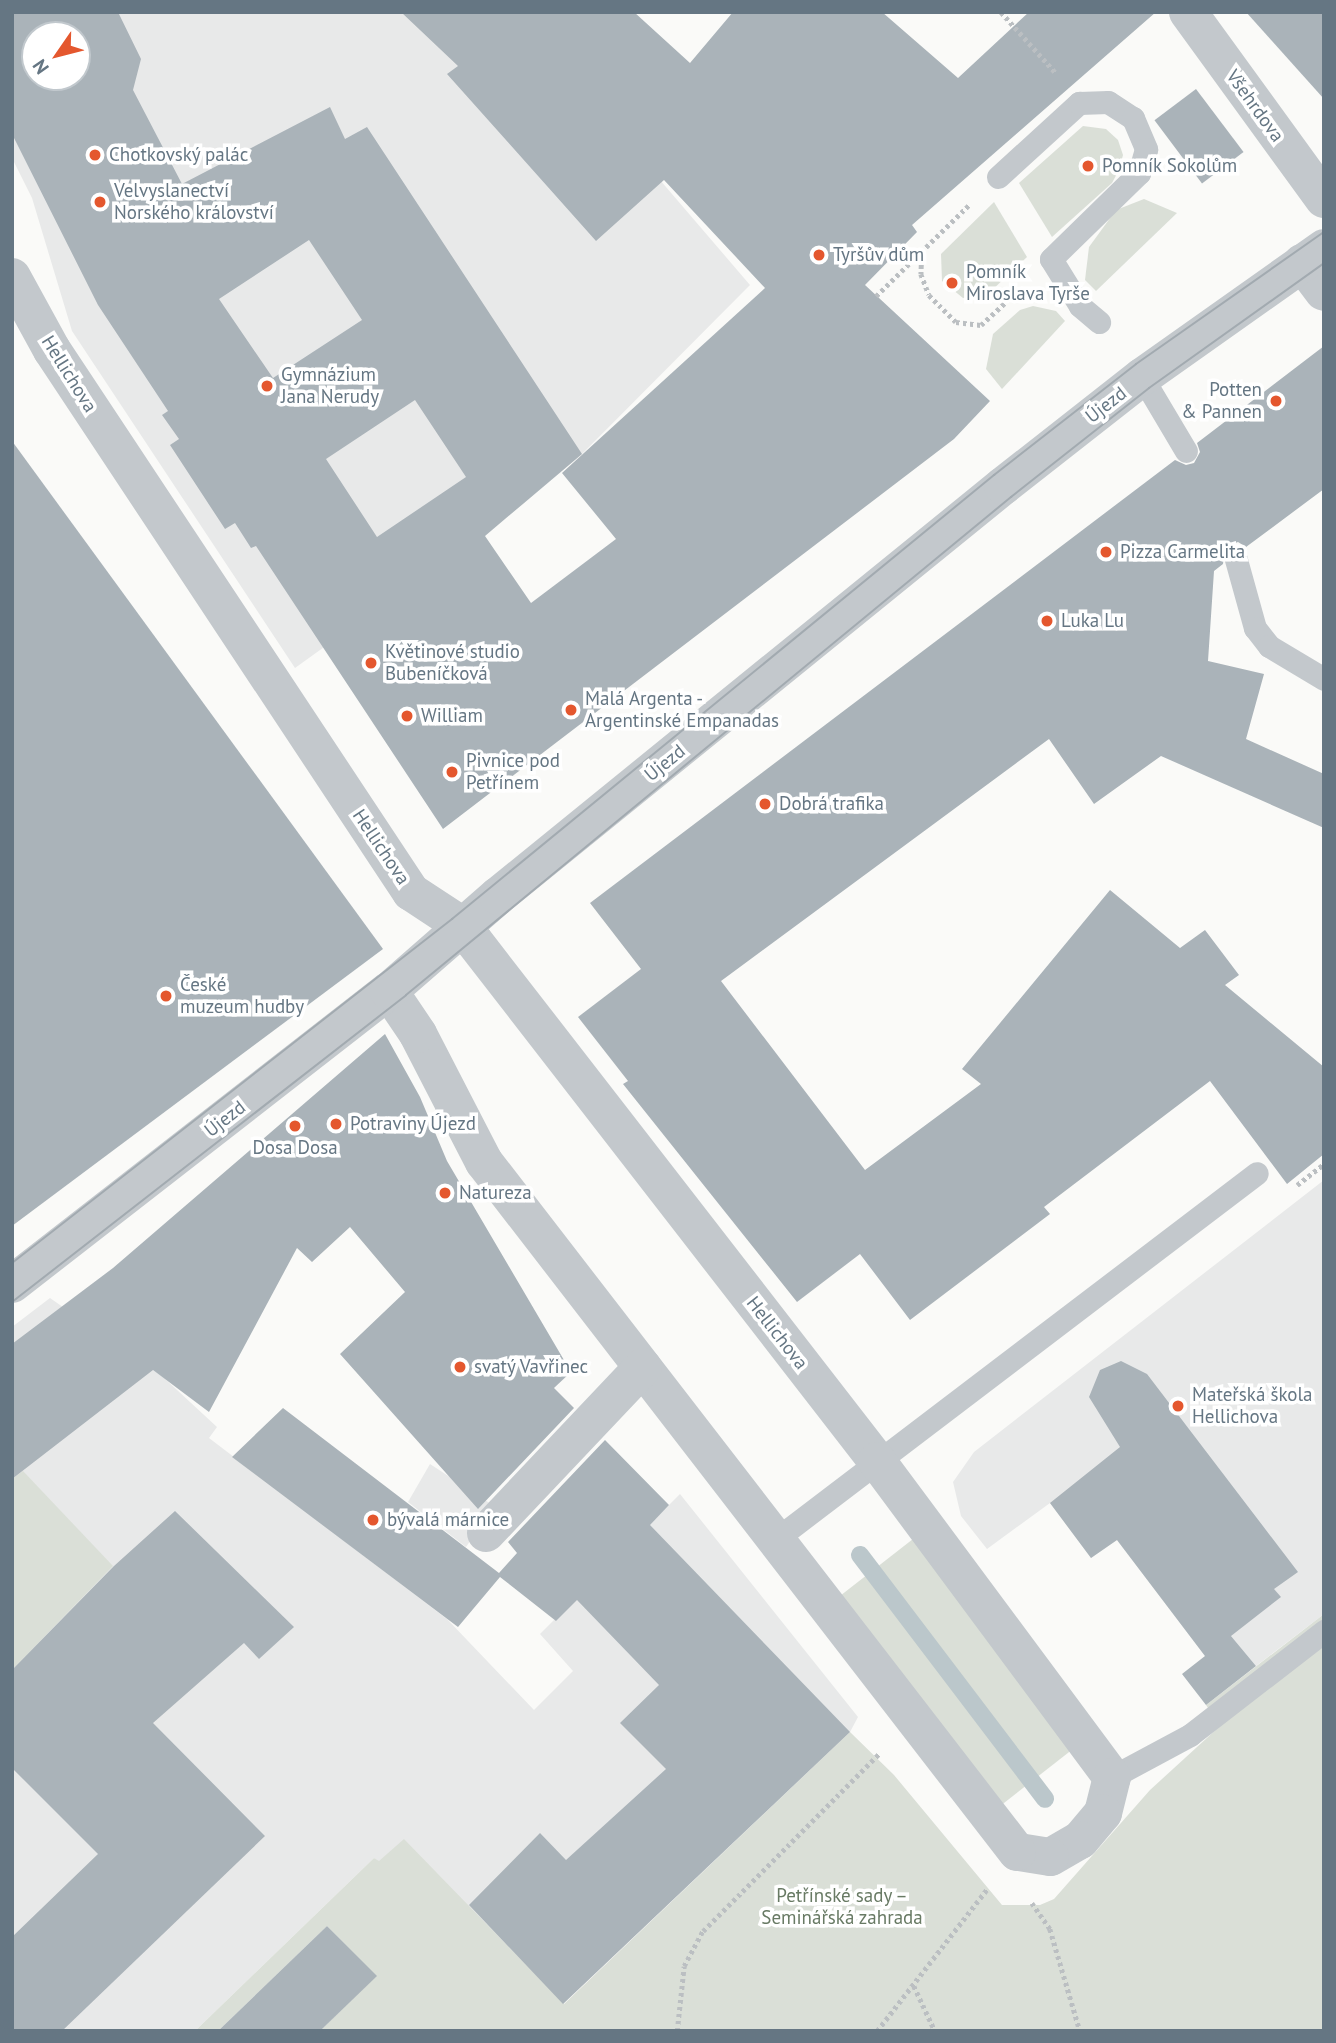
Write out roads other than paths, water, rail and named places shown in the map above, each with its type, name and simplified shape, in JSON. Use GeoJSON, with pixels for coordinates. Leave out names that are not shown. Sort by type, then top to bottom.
{"type":"FeatureCollection","features":[{"type":"Feature","properties":{"kind":"street","name":"Všehrdova"},"geometry":{"type":"LineString","coordinates":[[1188,12],[1324,199]]}},
{"type":"Feature","properties":{"kind":"street","name":"Újezd"},"geometry":{"type":"LineString","coordinates":[[12,1284],[389,991],[1142,377],[1317,268]]}},
{"type":"Feature","properties":{"kind":"street","name":"Hellichova"},"geometry":{"type":"LineString","coordinates":[[12,277],[52,350],[411,892],[464,928],[877,1461],[1112,1777]]}},
{"type":"Feature","properties":{"kind":"street"},"geometry":{"type":"LineString","coordinates":[[389,991],[418,1034],[484,1162],[1017,1852],[1050,1857],[1080,1840],[1103,1813],[1112,1777]]}},
{"type":"Feature","properties":{"kind":"street"},"geometry":{"type":"LineString","coordinates":[[486,1533],[643,1367]]}},
{"type":"Feature","properties":{"kind":"lane"},"geometry":{"type":"LineString","coordinates":[[998,177],[1079,103],[1093,100],[1122,108],[1133,118],[1146,149],[1139,173],[1051,259],[1080,306],[1099,321]]}},
{"type":"Feature","properties":{"kind":"lane"},"geometry":{"type":"LineString","coordinates":[[1142,377],[1186,451]]}},
{"type":"Feature","properties":{"kind":"lane"},"geometry":{"type":"LineString","coordinates":[[1235,556],[1255,628],[1269,646],[1324,679]]}},
{"type":"Feature","properties":{"kind":"lane"},"geometry":{"type":"LineString","coordinates":[[776,1539],[1257,1173]]}},
{"type":"Feature","properties":{"kind":"lane"},"geometry":{"type":"LineString","coordinates":[[1112,1777],[1190,1735],[1324,1631]]}},
{"type":"Feature","properties":{"kind":"waterway"},"geometry":{"type":"LineString","coordinates":[[860,1555],[1045,1799]]}},
{"type":"Feature","properties":{"kind":"tram line"},"geometry":{"type":"LineString","coordinates":[[12,1263],[452,919],[994,475],[1136,364],[1324,232]]}},
{"type":"Feature","properties":{"kind":"tram line"},"geometry":{"type":"LineString","coordinates":[[12,1302],[406,995],[1011,497],[1149,388],[1324,263]]}},
{"type":"Feature","properties":{"kind":"place","name":"Chotkovský palác"},"geometry":{"type":"Point","coordinates":[95,155]}},
{"type":"Feature","properties":{"kind":"place","name":"Pomník Sokolům"},"geometry":{"type":"Point","coordinates":[1088,166]}},
{"type":"Feature","properties":{"kind":"place","name":"Velvyslanectví Norského království"},"geometry":{"type":"Point","coordinates":[100,202]}},
{"type":"Feature","properties":{"kind":"place","name":"Tyršův dům"},"geometry":{"type":"Point","coordinates":[819,255]}},
{"type":"Feature","properties":{"kind":"place","name":"Pomník Miroslava Tyrše"},"geometry":{"type":"Point","coordinates":[952,283]}},
{"type":"Feature","properties":{"kind":"place","name":"Gymnázium Jana Nerudy"},"geometry":{"type":"Point","coordinates":[267,386]}},
{"type":"Feature","properties":{"kind":"place","name":"Potten & Pannen"},"geometry":{"type":"Point","coordinates":[1276,401]}},
{"type":"Feature","properties":{"kind":"place","name":"Pizza Carmelita"},"geometry":{"type":"Point","coordinates":[1106,552]}},
{"type":"Feature","properties":{"kind":"place","name":"Luka Lu"},"geometry":{"type":"Point","coordinates":[1047,621]}},
{"type":"Feature","properties":{"kind":"place","name":"Květinové studio Bubeníčková"},"geometry":{"type":"Point","coordinates":[371,663]}},
{"type":"Feature","properties":{"kind":"place","name":"Malá Argenta - Argentinské Empanadas"},"geometry":{"type":"Point","coordinates":[571,710]}},
{"type":"Feature","properties":{"kind":"place","name":"William"},"geometry":{"type":"Point","coordinates":[407,716]}},
{"type":"Feature","properties":{"kind":"place","name":"Pivnice pod Petřínem"},"geometry":{"type":"Point","coordinates":[452,772]}},
{"type":"Feature","properties":{"kind":"place","name":"Dobrá trafika"},"geometry":{"type":"Point","coordinates":[765,804]}},
{"type":"Feature","properties":{"kind":"place","name":"České muzeum hudby"},"geometry":{"type":"Point","coordinates":[166,996]}},
{"type":"Feature","properties":{"kind":"place","name":"Potraviny Újezd"},"geometry":{"type":"Point","coordinates":[336,1124]}},
{"type":"Feature","properties":{"kind":"place","name":"Dosa Dosa"},"geometry":{"type":"Point","coordinates":[295,1126]}},
{"type":"Feature","properties":{"kind":"place","name":"Natureza"},"geometry":{"type":"Point","coordinates":[445,1193]}},
{"type":"Feature","properties":{"kind":"place","name":"svatý Vavřinec"},"geometry":{"type":"Point","coordinates":[460,1367]}},
{"type":"Feature","properties":{"kind":"place","name":"Mateřská škola Hellichova"},"geometry":{"type":"Point","coordinates":[1178,1406]}},
{"type":"Feature","properties":{"kind":"place","name":"bývalá márnice"},"geometry":{"type":"Point","coordinates":[373,1520]}},
{"type":"Feature","properties":{"kind":"park label","name":"Petřínské sady – Seminářská zahrada"},"geometry":{"type":"Point","coordinates":[842,1907]}}]}
